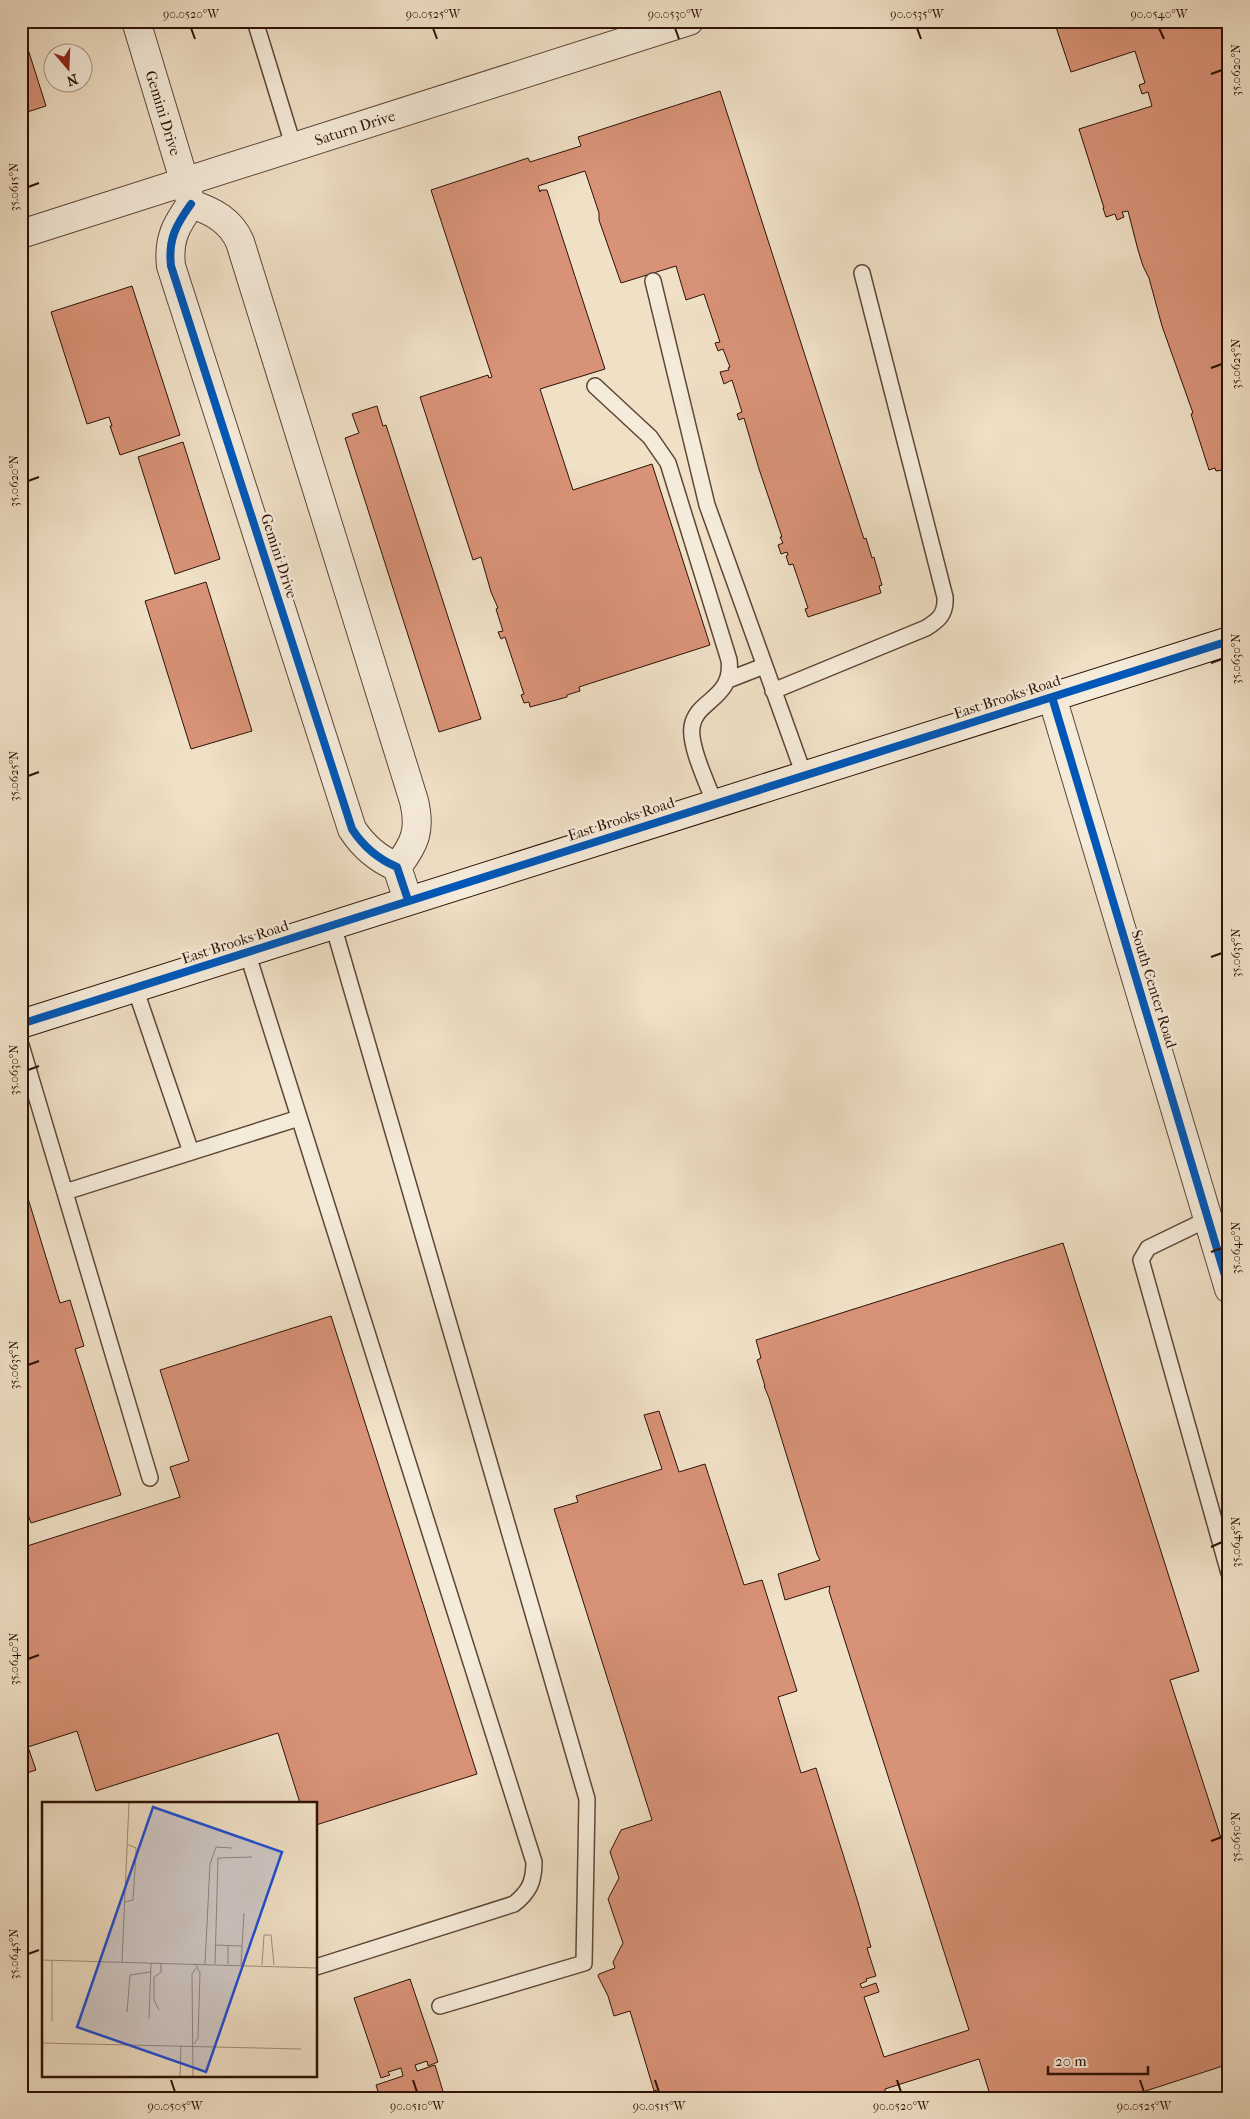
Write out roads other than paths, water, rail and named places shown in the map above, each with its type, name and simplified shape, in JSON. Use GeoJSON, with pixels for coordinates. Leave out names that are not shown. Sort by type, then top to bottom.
{"type":"FeatureCollection","features":[{"type":"Feature","properties":{"kind":"street","name":"Gemini Drive"},"geometry":{"type":"LineString","coordinates":[[136,21],[188,193],[169,251],[171,266],[352,829],[370,851],[397,866]]}},
{"type":"Feature","properties":{"kind":"street","name":"Saturn Drive"},"geometry":{"type":"LineString","coordinates":[[21,234],[188,193],[294,148],[689,21]]}},
{"type":"Feature","properties":{"kind":"street"},"geometry":{"type":"LineString","coordinates":[[188,193],[228,223],[240,242],[406,772],[418,815],[418,827],[407,854],[397,866],[408,900]]}},
{"type":"Feature","properties":{"kind":"street","name":"East Brooks Road"},"geometry":{"type":"LineString","coordinates":[[21,1024],[1229,641]]}},
{"type":"Feature","properties":{"kind":"street","name":"South Center Road"},"geometry":{"type":"LineString","coordinates":[[1052,697],[1229,1289]]}},
{"type":"Feature","properties":{"kind":"lane"},"geometry":{"type":"LineString","coordinates":[[255,21],[294,148]]}},
{"type":"Feature","properties":{"kind":"lane"},"geometry":{"type":"LineString","coordinates":[[773,691],[926,628],[938,620],[944,613],[945,597],[862,273]]}},
{"type":"Feature","properties":{"kind":"lane"},"geometry":{"type":"LineString","coordinates":[[653,281],[707,505],[804,775]]}},
{"type":"Feature","properties":{"kind":"lane"},"geometry":{"type":"LineString","coordinates":[[595,386],[650,436],[668,463],[729,660],[728,680],[718,695],[697,714],[692,725],[692,740],[715,804]]}},
{"type":"Feature","properties":{"kind":"lane"},"geometry":{"type":"LineString","coordinates":[[728,680],[764,666]]}},
{"type":"Feature","properties":{"kind":"lane"},"geometry":{"type":"LineString","coordinates":[[333,925],[587,1799],[584,1963],[440,2006]]}},
{"type":"Feature","properties":{"kind":"lane"},"geometry":{"type":"LineString","coordinates":[[247,952],[534,1862],[534,1875],[530,1888],[514,1904],[318,1965]]}},
{"type":"Feature","properties":{"kind":"lane"},"geometry":{"type":"LineString","coordinates":[[135,988],[191,1152]]}},
{"type":"Feature","properties":{"kind":"lane"},"geometry":{"type":"LineString","coordinates":[[21,1045],[150,1478]]}},
{"type":"Feature","properties":{"kind":"lane"},"geometry":{"type":"LineString","coordinates":[[65,1192],[299,1118]]}},
{"type":"Feature","properties":{"kind":"lane"},"geometry":{"type":"LineString","coordinates":[[1208,1219],[1148,1248],[1141,1260],[1229,1573]]}}]}
